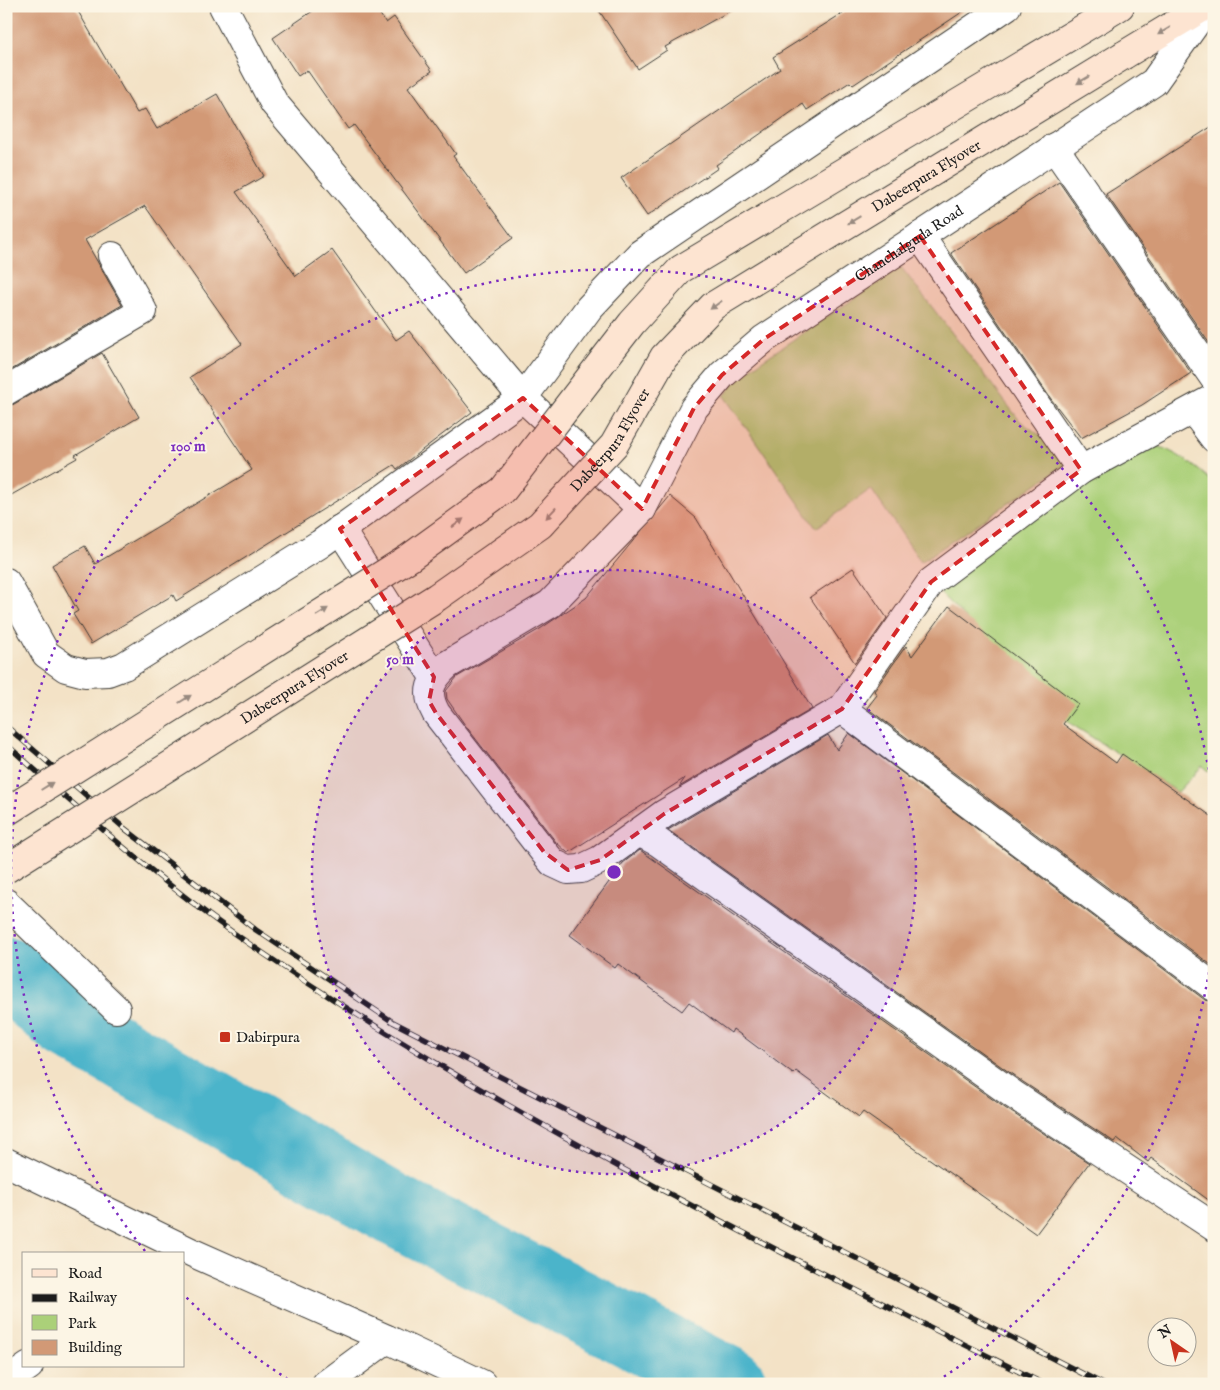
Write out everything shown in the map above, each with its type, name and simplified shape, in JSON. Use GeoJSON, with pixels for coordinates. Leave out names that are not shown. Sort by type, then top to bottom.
{"type":"FeatureCollection","features":[{"type":"Feature","properties":{"kind":"main road","name":"Dabeerpura Flyover"},"geometry":{"type":"LineString","coordinates":[[6,870],[437,597],[540,525],[614,445],[664,356],[714,306],[1206,6]]}},
{"type":"Feature","properties":{"kind":"main road"},"geometry":{"type":"LineString","coordinates":[[6,812],[409,558],[503,490],[632,323],[681,269],[1110,12]]}},
{"type":"Feature","properties":{"kind":"street"},"geometry":{"type":"LineString","coordinates":[[223,6],[274,103],[523,398],[642,509]]}},
{"type":"Feature","properties":{"kind":"street"},"geometry":{"type":"LineString","coordinates":[[6,582],[46,654],[66,668],[85,673],[108,672],[124,666],[340,529],[523,398],[589,308],[608,285],[640,254],[1007,6]]}},
{"type":"Feature","properties":{"kind":"street","name":"Chanchalguda Road"},"geometry":{"type":"LineString","coordinates":[[434,677],[448,665],[550,604],[642,509],[694,408],[722,375],[764,339],[1154,82],[1206,6]]}},
{"type":"Feature","properties":{"kind":"street"},"geometry":{"type":"LineString","coordinates":[[1054,147],[1214,378]]}},
{"type":"Feature","properties":{"kind":"street"},"geometry":{"type":"LineString","coordinates":[[920,236],[1081,470]]}},
{"type":"Feature","properties":{"kind":"street"},"geometry":{"type":"LineString","coordinates":[[6,390],[143,311],[112,256]]}},
{"type":"Feature","properties":{"kind":"street"},"geometry":{"type":"LineString","coordinates":[[340,529],[434,677],[429,701],[436,713],[553,863],[568,870],[581,868],[600,860],[664,814],[842,709],[931,582],[1081,470],[1203,404],[1214,438]]}},
{"type":"Feature","properties":{"kind":"street"},"geometry":{"type":"LineString","coordinates":[[842,709],[1213,986]]}},
{"type":"Feature","properties":{"kind":"street"},"geometry":{"type":"LineString","coordinates":[[639,832],[658,842],[1014,1095],[1214,1227]]}},
{"type":"Feature","properties":{"kind":"street"},"geometry":{"type":"LineString","coordinates":[[6,903],[116,1008]]}},
{"type":"Feature","properties":{"kind":"street"},"geometry":{"type":"LineString","coordinates":[[6,1162],[180,1252]]}},
{"type":"Feature","properties":{"kind":"street"},"geometry":{"type":"LineString","coordinates":[[188,1256],[387,1339],[482,1384]]}},
{"type":"Feature","properties":{"kind":"street"},"geometry":{"type":"LineString","coordinates":[[326,1384],[387,1339]]}},
{"type":"Feature","properties":{"kind":"street"},"geometry":{"type":"LineString","coordinates":[[6,1382],[26,1368]]}},
{"type":"Feature","properties":{"kind":"highlighted area"},"geometry":{"type":"Polygon","coordinates":[[[920,236],[1081,470],[931,582],[842,709],[664,814],[600,860],[568,870],[544,852],[436,713],[429,701],[434,677],[340,529],[523,398],[642,509],[694,408],[722,375],[764,339],[920,236]]]}},
{"type":"Feature","properties":{"kind":"green space"},"geometry":{"type":"Polygon","coordinates":[[[901,267],[1020,421],[1038,434],[1059,444],[1068,463],[921,562],[871,489],[816,528],[724,396],[735,382],[754,366],[901,267]]]}},
{"type":"Feature","properties":{"kind":"green space"},"geometry":{"type":"Polygon","coordinates":[[[1149,443],[1168,450],[1184,459],[1214,483],[1214,776],[1202,766],[1178,792],[1068,722],[930,583],[1149,443]]]}},
{"type":"Feature","properties":{"kind":"building"},"geometry":{"type":"Polygon","coordinates":[[[6,6],[75,6],[137,113],[145,109],[157,129],[217,94],[264,176],[236,192],[296,276],[332,250],[396,340],[409,331],[472,412],[397,469],[394,465],[176,601],[173,595],[91,644],[73,614],[78,611],[52,565],[85,546],[95,564],[252,470],[190,377],[242,344],[145,206],[85,240],[122,305],[6,373],[6,6]]]}},
{"type":"Feature","properties":{"kind":"building"},"geometry":{"type":"Polygon","coordinates":[[[320,6],[374,6],[386,23],[394,17],[432,71],[408,87],[456,154],[453,156],[513,238],[464,273],[354,125],[348,129],[307,70],[298,76],[273,38],[320,6]]]}},
{"type":"Feature","properties":{"kind":"building"},"geometry":{"type":"Polygon","coordinates":[[[596,6],[739,6],[665,47],[667,50],[638,69],[596,6]]]}},
{"type":"Feature","properties":{"kind":"building"},"geometry":{"type":"Polygon","coordinates":[[[854,6],[971,6],[853,85],[850,82],[807,110],[803,104],[716,165],[718,168],[647,216],[621,178],[780,69],[773,57],[854,6]]]}},
{"type":"Feature","properties":{"kind":"building"},"geometry":{"type":"Polygon","coordinates":[[[1214,125],[1214,350],[1106,194],[1214,125]]]}},
{"type":"Feature","properties":{"kind":"building"},"geometry":{"type":"Polygon","coordinates":[[[1059,182],[1191,373],[1142,405],[1081,438],[1051,399],[951,253],[1059,182]]]}},
{"type":"Feature","properties":{"kind":"building"},"geometry":{"type":"Polygon","coordinates":[[[102,353],[139,417],[75,455],[77,458],[6,498],[6,407],[102,353]]]}},
{"type":"Feature","properties":{"kind":"building"},"geometry":{"type":"Polygon","coordinates":[[[670,496],[696,518],[812,709],[679,787],[685,778],[568,853],[556,842],[465,725],[447,699],[446,691],[457,677],[540,629],[586,598],[670,496]]]}},
{"type":"Feature","properties":{"kind":"building"},"geometry":{"type":"Polygon","coordinates":[[[853,568],[887,618],[855,663],[810,597],[853,568]]]}},
{"type":"Feature","properties":{"kind":"building"},"geometry":{"type":"Polygon","coordinates":[[[949,606],[1078,704],[1063,724],[1116,763],[1122,754],[1214,818],[1214,967],[867,708],[877,695],[874,691],[906,646],[912,656],[949,606]]]}},
{"type":"Feature","properties":{"kind":"building"},"geometry":{"type":"Polygon","coordinates":[[[849,733],[1205,1000],[1214,1002],[1214,1204],[1151,1158],[1148,1162],[1117,1138],[1114,1142],[1023,1082],[668,830],[828,735],[837,750],[849,733]]]}},
{"type":"Feature","properties":{"kind":"building"},"geometry":{"type":"Polygon","coordinates":[[[640,850],[1005,1108],[1089,1163],[1036,1234],[863,1112],[859,1117],[796,1071],[793,1074],[733,1029],[731,1033],[689,1002],[682,1011],[618,964],[615,968],[570,935],[623,863],[640,850]]]}},
{"type":"Feature","properties":{"kind":"waterway"},"geometry":{"type":"LineString","coordinates":[[6,972],[67,1023],[398,1212],[731,1384]]}},
{"type":"Feature","properties":{"kind":"railway"},"geometry":{"type":"LineString","coordinates":[[6,726],[124,828],[256,930],[393,1022],[1103,1384]]}},
{"type":"Feature","properties":{"kind":"railway"},"geometry":{"type":"LineString","coordinates":[[6,744],[154,873],[248,943],[343,1006],[539,1123],[638,1177],[1044,1384]]}},
{"type":"Feature","properties":{"kind":"place","name":"Dabirpura"},"geometry":{"type":"Point","coordinates":[225,1037]}}]}
